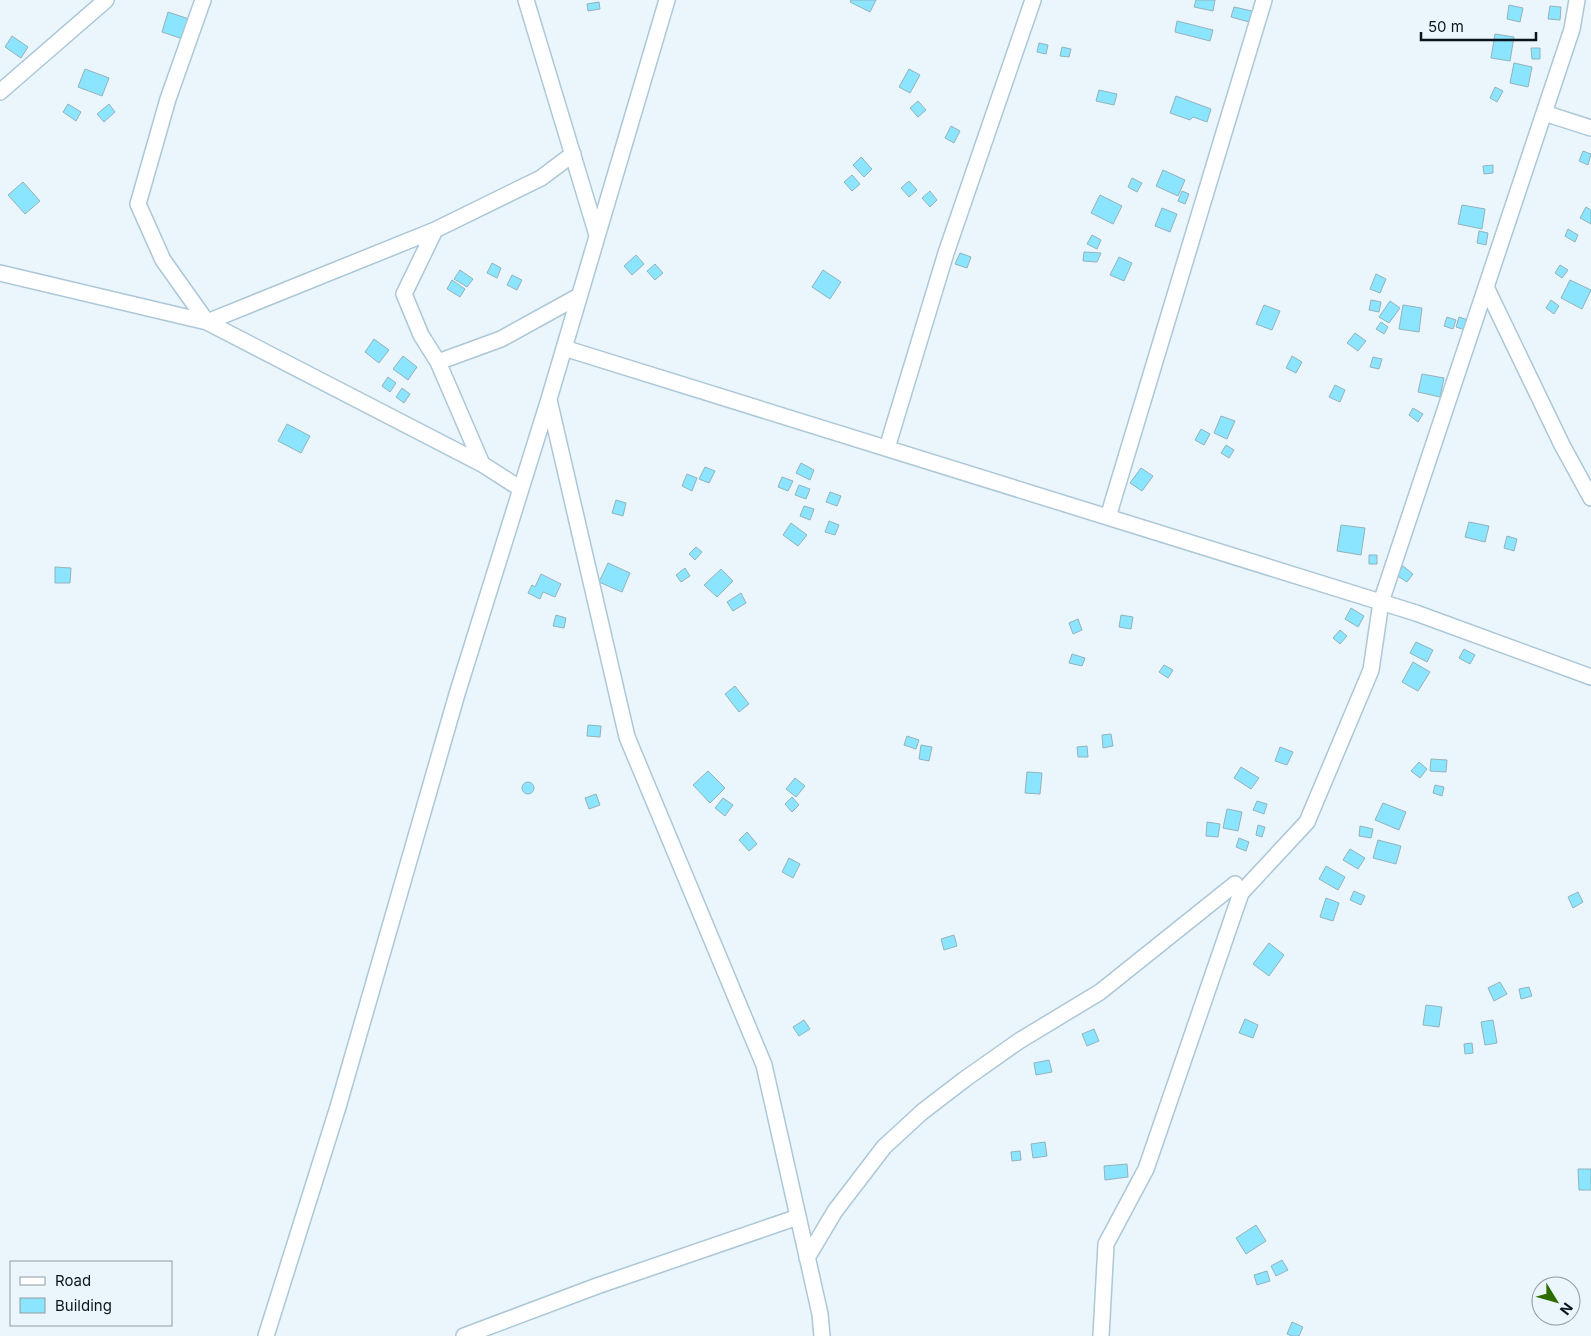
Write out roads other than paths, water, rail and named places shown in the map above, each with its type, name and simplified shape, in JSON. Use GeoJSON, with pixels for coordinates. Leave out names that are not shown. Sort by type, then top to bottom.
{"type":"FeatureCollection","features":[{"type":"Feature","properties":{"kind":"street"},"geometry":{"type":"LineString","coordinates":[[0,92],[103,3],[120,0]]}},
{"type":"Feature","properties":{"kind":"street"},"geometry":{"type":"LineString","coordinates":[[203,0],[168,99],[138,204],[163,260],[207,322]]}},
{"type":"Feature","properties":{"kind":"street"},"geometry":{"type":"LineString","coordinates":[[526,0],[597,235]]}},
{"type":"Feature","properties":{"kind":"street"},"geometry":{"type":"LineString","coordinates":[[266,1336],[338,1107],[457,694],[564,348],[666,0]]}},
{"type":"Feature","properties":{"kind":"street"},"geometry":{"type":"LineString","coordinates":[[887,448],[946,253],[1033,0]]}},
{"type":"Feature","properties":{"kind":"street"},"geometry":{"type":"LineString","coordinates":[[1108,517],[1264,0]]}},
{"type":"Feature","properties":{"kind":"street"},"geometry":{"type":"LineString","coordinates":[[1101,1336],[1106,1244],[1146,1169],[1241,893],[1307,822],[1371,670],[1380,602],[1572,29],[1577,0]]}},
{"type":"Feature","properties":{"kind":"street"},"geometry":{"type":"LineString","coordinates":[[1544,112],[1591,128]]}},
{"type":"Feature","properties":{"kind":"street"},"geometry":{"type":"LineString","coordinates":[[207,322],[435,230],[541,178],[573,154]]}},
{"type":"Feature","properties":{"kind":"street"},"geometry":{"type":"LineString","coordinates":[[435,230],[404,294],[421,335],[438,362],[482,464]]}},
{"type":"Feature","properties":{"kind":"street"},"geometry":{"type":"LineString","coordinates":[[0,273],[207,322],[482,464],[521,488]]}},
{"type":"Feature","properties":{"kind":"street"},"geometry":{"type":"LineString","coordinates":[[1486,287],[1562,445],[1591,498]]}},
{"type":"Feature","properties":{"kind":"street"},"geometry":{"type":"LineString","coordinates":[[438,362],[501,339],[579,296]]}},
{"type":"Feature","properties":{"kind":"street"},"geometry":{"type":"LineString","coordinates":[[564,348],[1416,613],[1591,677]]}},
{"type":"Feature","properties":{"kind":"street"},"geometry":{"type":"LineString","coordinates":[[548,399],[627,737],[764,1064],[820,1314],[822,1336]]}},
{"type":"Feature","properties":{"kind":"street"},"geometry":{"type":"LineString","coordinates":[[807,1258],[835,1211],[884,1146],[922,1112],[965,1078],[1019,1041],[1100,992],[1236,884]]}},
{"type":"Feature","properties":{"kind":"street"},"geometry":{"type":"LineString","coordinates":[[464,1336],[597,1286],[798,1217]]}}]}
